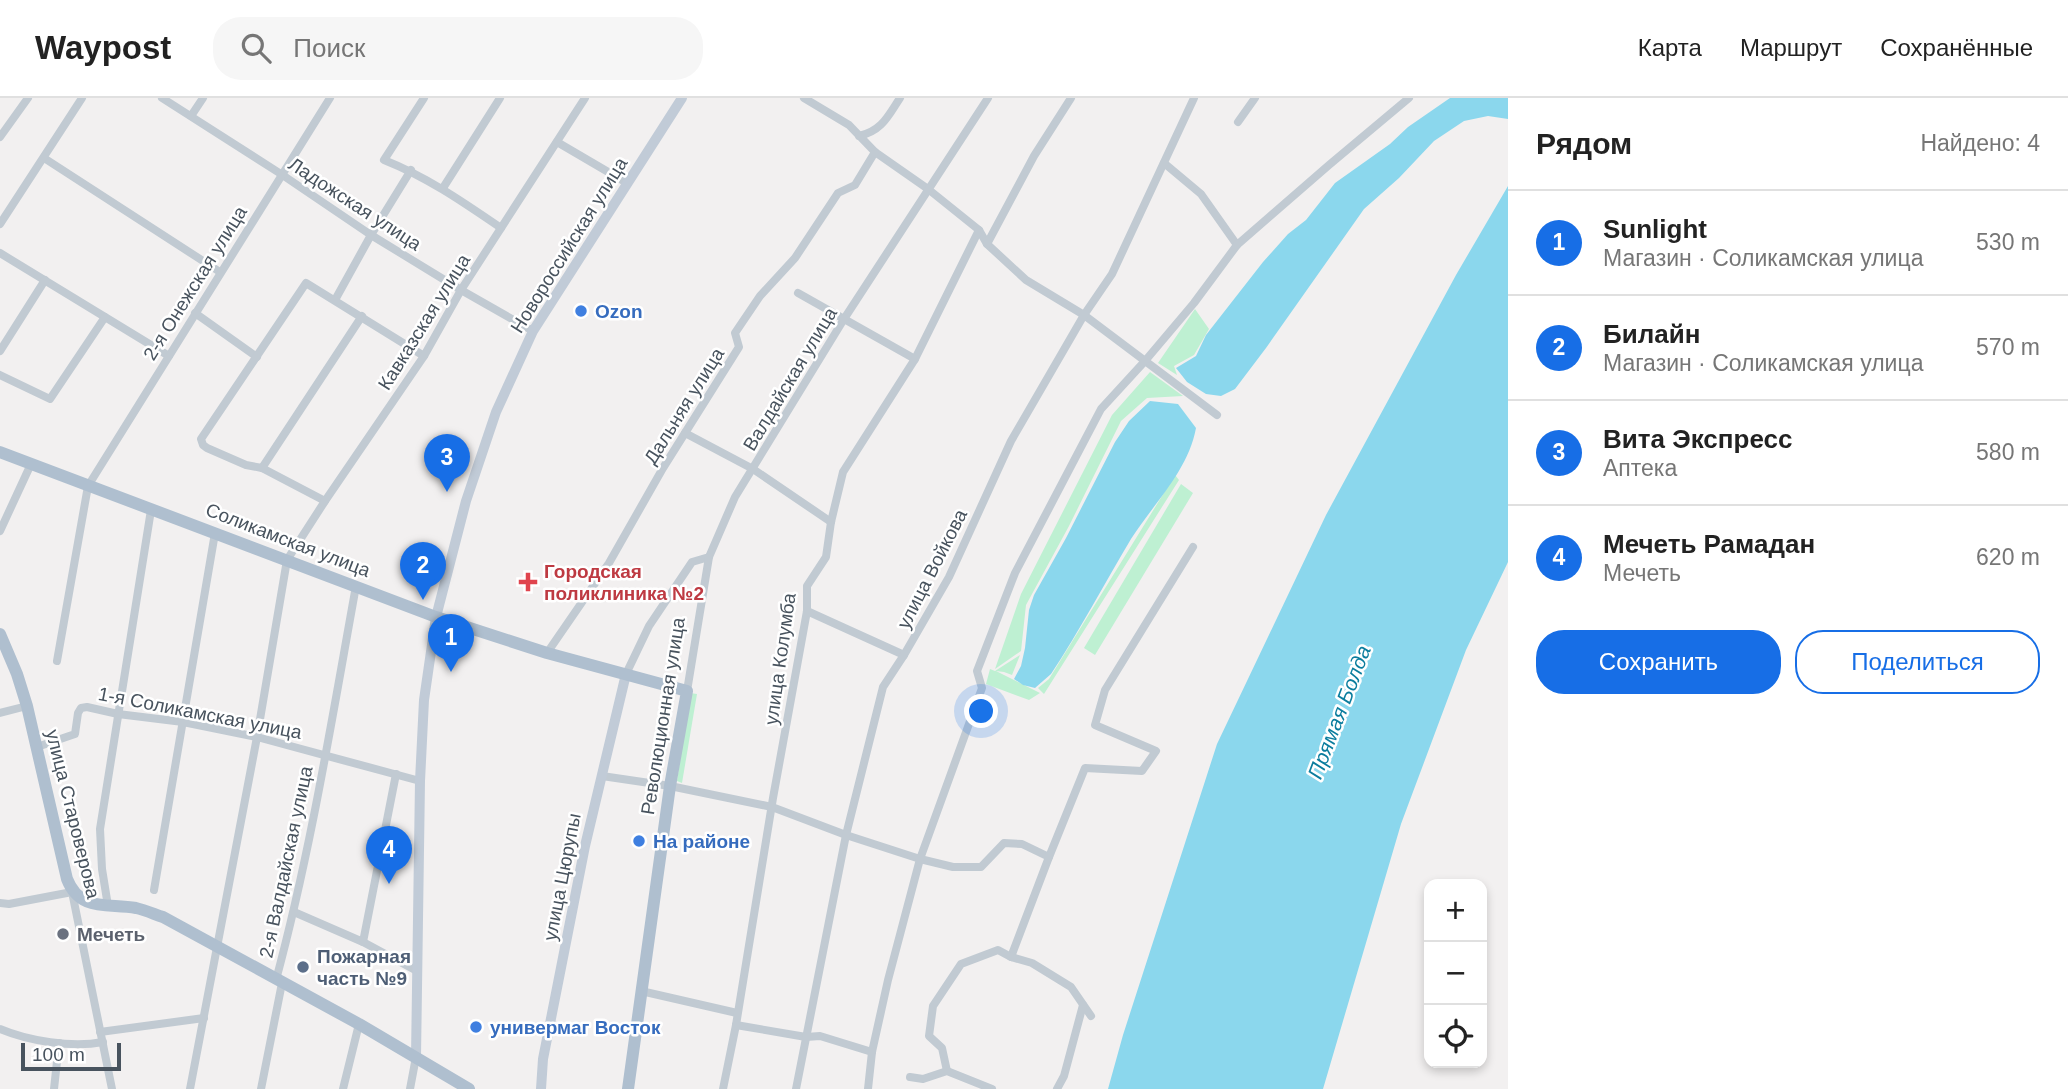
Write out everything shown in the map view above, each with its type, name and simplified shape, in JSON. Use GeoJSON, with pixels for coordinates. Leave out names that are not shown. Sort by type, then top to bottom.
{"type":"FeatureCollection","features":[{"type":"Feature","properties":{"kind":"main road","name":"Соликамская улица"},"geometry":{"type":"LineString","coordinates":[[0,452],[436,617],[547,653],[687,691]]}},
{"type":"Feature","properties":{"kind":"main road","name":"улица Староверова"},"geometry":{"type":"LineString","coordinates":[[0,634],[18,674],[27,706],[72,892]]}},
{"type":"Feature","properties":{"kind":"main road","name":"Революционная улица"},"geometry":{"type":"LineString","coordinates":[[628,1089],[670,786],[687,691]]}},
{"type":"Feature","properties":{"kind":"main road"},"geometry":{"type":"LineString","coordinates":[[72,892],[79,898],[99,905],[136,908],[163,917],[359,1024],[469,1089]]}},
{"type":"Feature","properties":{"kind":"street"},"geometry":{"type":"LineString","coordinates":[[0,137],[28,98]]}},
{"type":"Feature","properties":{"kind":"street"},"geometry":{"type":"LineString","coordinates":[[0,224],[82,98]]}},
{"type":"Feature","properties":{"kind":"street","name":"Ладожская улица"},"geometry":{"type":"LineString","coordinates":[[162,98],[371,235],[533,331]]}},
{"type":"Feature","properties":{"kind":"street"},"geometry":{"type":"LineString","coordinates":[[191,116],[203,98]]}},
{"type":"Feature","properties":{"kind":"street","name":"2-я Онежская улица"},"geometry":{"type":"LineString","coordinates":[[88,486],[330,98]]}},
{"type":"Feature","properties":{"kind":"street"},"geometry":{"type":"LineString","coordinates":[[424,98],[384,160],[411,170],[443,188],[501,228]]}},
{"type":"Feature","properties":{"kind":"street"},"geometry":{"type":"LineString","coordinates":[[443,188],[499,98]]}},
{"type":"Feature","properties":{"kind":"street","name":"Кавказская улица"},"geometry":{"type":"LineString","coordinates":[[287,560],[424,356],[461,290],[585,98]]}},
{"type":"Feature","properties":{"kind":"street","name":"Новороссийская улица"},"geometry":{"type":"LineString","coordinates":[[416,1057],[420,780],[424,700],[436,617],[466,501],[496,412],[533,331],[682,98]]}},
{"type":"Feature","properties":{"kind":"street"},"geometry":{"type":"LineString","coordinates":[[804,98],[849,125],[875,152],[929,189],[979,230],[987,244],[1026,281],[1084,315],[1217,415]]}},
{"type":"Feature","properties":{"kind":"street"},"geometry":{"type":"LineString","coordinates":[[859,136],[872,133],[886,120],[900,98]]}},
{"type":"Feature","properties":{"kind":"street","name":"Валдайская улица"},"geometry":{"type":"LineString","coordinates":[[709,557],[735,497],[844,319],[988,98]]}},
{"type":"Feature","properties":{"kind":"street"},"geometry":{"type":"LineString","coordinates":[[987,244],[1034,156],[1072,98]]}},
{"type":"Feature","properties":{"kind":"street","name":"улица Войкова"},"geometry":{"type":"LineString","coordinates":[[796,1089],[846,835],[883,687],[949,578],[1011,441],[1084,315],[1112,274],[1194,98]]}},
{"type":"Feature","properties":{"kind":"street"},"geometry":{"type":"LineString","coordinates":[[1238,122],[1255,98]]}},
{"type":"Feature","properties":{"kind":"street"},"geometry":{"type":"LineString","coordinates":[[868,1089],[872,1052],[888,981],[920,859],[982,688],[976,671],[1015,573],[1101,409],[1194,303],[1237,246],[1406,99]]}},
{"type":"Feature","properties":{"kind":"street"},"geometry":{"type":"LineString","coordinates":[[556,142],[627,183]]}},
{"type":"Feature","properties":{"kind":"street","name":"Дальняя улица"},"geometry":{"type":"LineString","coordinates":[[547,653],[609,563],[739,347],[735,333],[760,296],[795,258],[838,193],[855,185],[875,152]]}},
{"type":"Feature","properties":{"kind":"street"},"geometry":{"type":"LineString","coordinates":[[44,158],[220,272]]}},
{"type":"Feature","properties":{"kind":"street"},"geometry":{"type":"LineString","coordinates":[[1164,163],[1201,194],[1237,246]]}},
{"type":"Feature","properties":{"kind":"street"},"geometry":{"type":"LineString","coordinates":[[335,300],[411,170]]}},
{"type":"Feature","properties":{"kind":"street","name":"улица Колумба"},"geometry":{"type":"LineString","coordinates":[[723,1089],[807,611],[807,586],[826,558],[843,472],[915,359],[979,230]]}},
{"type":"Feature","properties":{"kind":"street"},"geometry":{"type":"LineString","coordinates":[[0,253],[169,356]]}},
{"type":"Feature","properties":{"kind":"street"},"geometry":{"type":"LineString","coordinates":[[0,351],[45,280]]}},
{"type":"Feature","properties":{"kind":"street"},"geometry":{"type":"LineString","coordinates":[[325,501],[262,468],[246,465],[207,448],[201,439],[306,283],[424,356]]}},
{"type":"Feature","properties":{"kind":"street"},"geometry":{"type":"LineString","coordinates":[[798,293],[915,359]]}},
{"type":"Feature","properties":{"kind":"street"},"geometry":{"type":"LineString","coordinates":[[195,313],[257,357]]}},
{"type":"Feature","properties":{"kind":"street"},"geometry":{"type":"LineString","coordinates":[[262,468],[362,316]]}},
{"type":"Feature","properties":{"kind":"street"},"geometry":{"type":"LineString","coordinates":[[0,375],[50,399],[104,317]]}},
{"type":"Feature","properties":{"kind":"street"},"geometry":{"type":"LineString","coordinates":[[685,433],[753,469],[831,522]]}},
{"type":"Feature","properties":{"kind":"street"},"geometry":{"type":"LineString","coordinates":[[0,531],[31,464]]}},
{"type":"Feature","properties":{"kind":"street"},"geometry":{"type":"LineString","coordinates":[[57,662],[88,486]]}},
{"type":"Feature","properties":{"kind":"street"},"geometry":{"type":"LineString","coordinates":[[108,906],[102,873],[100,834],[151,510]]}},
{"type":"Feature","properties":{"kind":"street"},"geometry":{"type":"LineString","coordinates":[[154,890],[215,533]]}},
{"type":"Feature","properties":{"kind":"street"},"geometry":{"type":"LineString","coordinates":[[1011,957],[1085,768],[1142,771],[1156,751],[1095,725],[1105,690],[1193,547]]}},
{"type":"Feature","properties":{"kind":"street"},"geometry":{"type":"LineString","coordinates":[[626,674],[649,626],[692,562],[709,557]]}},
{"type":"Feature","properties":{"kind":"street","name":"Революционная улица"},"geometry":{"type":"LineString","coordinates":[[687,691],[709,557]]}},
{"type":"Feature","properties":{"kind":"street"},"geometry":{"type":"LineString","coordinates":[[190,1089],[257,737],[287,560]]}},
{"type":"Feature","properties":{"kind":"street","name":"2-я Валдайская улица"},"geometry":{"type":"LineString","coordinates":[[261,1089],[279,982],[356,586]]}},
{"type":"Feature","properties":{"kind":"street"},"geometry":{"type":"LineString","coordinates":[[807,611],[904,655]]}},
{"type":"Feature","properties":{"kind":"street","name":"улица Цюрупы"},"geometry":{"type":"LineString","coordinates":[[541,1089],[543,1059],[585,846],[626,674]]}},
{"type":"Feature","properties":{"kind":"street"},"geometry":{"type":"LineString","coordinates":[[0,713],[27,706]]}},
{"type":"Feature","properties":{"kind":"street","name":"1-я Соликамская улица"},"geometry":{"type":"LineString","coordinates":[[37,747],[75,734],[78,713],[81,708],[86,707],[257,737],[420,780]]}},
{"type":"Feature","properties":{"kind":"street"},"geometry":{"type":"LineString","coordinates":[[363,942],[396,774]]}},
{"type":"Feature","properties":{"kind":"street"},"geometry":{"type":"LineString","coordinates":[[602,776],[670,786],[772,807],[846,835],[953,867],[981,867],[1004,843],[1022,844],[1049,857]]}},
{"type":"Feature","properties":{"kind":"street"},"geometry":{"type":"LineString","coordinates":[[0,904],[72,892]]}},
{"type":"Feature","properties":{"kind":"street","name":"улица Староверова"},"geometry":{"type":"LineString","coordinates":[[72,892],[112,1089]]}},
{"type":"Feature","properties":{"kind":"street"},"geometry":{"type":"LineString","coordinates":[[294,912],[363,942],[417,971]]}},
{"type":"Feature","properties":{"kind":"street"},"geometry":{"type":"LineString","coordinates":[[947,1071],[942,1048],[929,1036],[933,1006],[961,964],[998,950],[1032,963],[1071,987],[1091,1016]]}},
{"type":"Feature","properties":{"kind":"street"},"geometry":{"type":"LineString","coordinates":[[641,991],[737,1013]]}},
{"type":"Feature","properties":{"kind":"street"},"geometry":{"type":"LineString","coordinates":[[1057,1089],[1064,1076],[1083,1005]]}},
{"type":"Feature","properties":{"kind":"street"},"geometry":{"type":"LineString","coordinates":[[100,1032],[204,1018]]}},
{"type":"Feature","properties":{"kind":"street"},"geometry":{"type":"LineString","coordinates":[[343,1089],[359,1024]]}},
{"type":"Feature","properties":{"kind":"street"},"geometry":{"type":"LineString","coordinates":[[736,1025],[806,1037],[820,1036],[872,1052]]}},
{"type":"Feature","properties":{"kind":"street"},"geometry":{"type":"LineString","coordinates":[[0,1029],[13,1035],[59,1043],[90,1045],[103,1042]]}},
{"type":"Feature","properties":{"kind":"street"},"geometry":{"type":"LineString","coordinates":[[54,1089],[59,1043]]}},
{"type":"Feature","properties":{"kind":"street"},"geometry":{"type":"LineString","coordinates":[[410,1089],[416,1057]]}},
{"type":"Feature","properties":{"kind":"street"},"geometry":{"type":"LineString","coordinates":[[910,1077],[923,1079],[947,1071],[992,1089]]}},
{"type":"Feature","properties":{"kind":"green space"},"geometry":{"type":"Polygon","coordinates":[[[1195,309],[1209,329],[1194,355],[1174,366],[1177,375],[1158,363],[1195,309]]]}},
{"type":"Feature","properties":{"kind":"green space"},"geometry":{"type":"Polygon","coordinates":[[[1150,372],[1183,396],[1147,398],[1121,421],[1026,605],[1021,651],[995,669],[1021,594],[1112,415],[1150,372]]]}},
{"type":"Feature","properties":{"kind":"green space"},"geometry":{"type":"Polygon","coordinates":[[[1175,475],[1179,480],[1044,694],[1038,688],[1049,679],[1175,475]]]}},
{"type":"Feature","properties":{"kind":"green space"},"geometry":{"type":"Polygon","coordinates":[[[1181,484],[1193,493],[1095,655],[1084,648],[1181,484]]]}},
{"type":"Feature","properties":{"kind":"green space"},"geometry":{"type":"Polygon","coordinates":[[[1020,655],[1012,675],[996,671],[1040,693],[1029,700],[986,684],[990,669],[995,671],[1020,655]]]}},
{"type":"Feature","properties":{"kind":"green space"},"geometry":{"type":"Polygon","coordinates":[[[690,693],[697,694],[682,783],[677,781],[690,693]]]}},
{"type":"Feature","properties":{"kind":"water"},"geometry":{"type":"Polygon","coordinates":[[[1450,98],[1508,98],[1508,119],[1488,116],[1464,121],[1434,141],[1399,178],[1364,209],[1235,389],[1221,396],[1206,394],[1187,382],[1176,368],[1196,356],[1206,335],[1263,262],[1288,234],[1306,220],[1335,183],[1450,98]]]}},
{"type":"Feature","properties":{"kind":"water","name":"Прямая Болда"},"geometry":{"type":"Polygon","coordinates":[[[1508,186],[1508,562],[1466,650],[1401,824],[1323,1089],[1108,1089],[1217,744],[1326,515],[1456,275],[1508,186]]]}},
{"type":"Feature","properties":{"kind":"water"},"geometry":{"type":"Polygon","coordinates":[[[1150,401],[1178,404],[1196,428],[1186,458],[1131,539],[1051,674],[1035,688],[1023,685],[1014,679],[1021,666],[1029,610],[1034,595],[1115,442],[1129,421],[1150,401]]]}},
{"type":"Feature","properties":{"kind":"place","name":"Ozon"},"geometry":{"type":"Point","coordinates":[581,311]}},
{"type":"Feature","properties":{"kind":"place","name":"Вита Экспресс"},"geometry":{"type":"Point","coordinates":[447,492]}},
{"type":"Feature","properties":{"kind":"place","name":"Городская поликлиника №2"},"geometry":{"type":"Point","coordinates":[528,582]}},
{"type":"Feature","properties":{"kind":"place","name":"Билайн"},"geometry":{"type":"Point","coordinates":[423,600]}},
{"type":"Feature","properties":{"kind":"place","name":"Sunlight"},"geometry":{"type":"Point","coordinates":[451,672]}},
{"type":"Feature","properties":{"kind":"place","name":"На районе"},"geometry":{"type":"Point","coordinates":[639,841]}},
{"type":"Feature","properties":{"kind":"place","name":"Мечеть Рамадан"},"geometry":{"type":"Point","coordinates":[389,884]}},
{"type":"Feature","properties":{"kind":"place","name":"Мечеть"},"geometry":{"type":"Point","coordinates":[63,934]}},
{"type":"Feature","properties":{"kind":"place","name":"Пожарная часть №9"},"geometry":{"type":"Point","coordinates":[303,967]}},
{"type":"Feature","properties":{"kind":"place","name":"универмаг Восток"},"geometry":{"type":"Point","coordinates":[476,1027]}}]}
